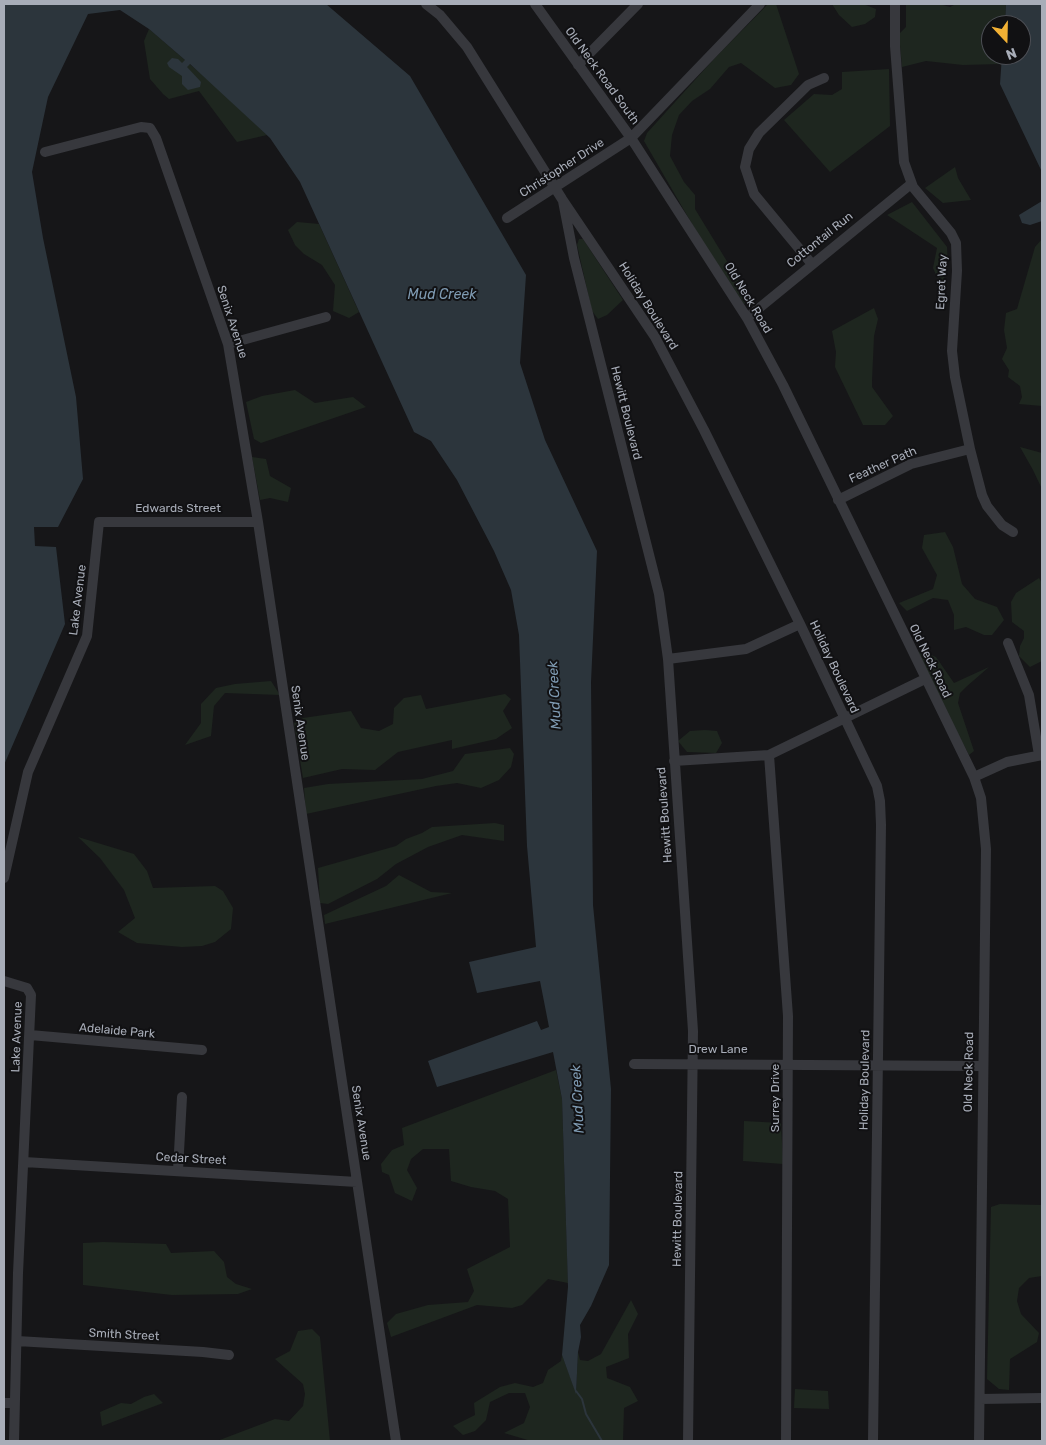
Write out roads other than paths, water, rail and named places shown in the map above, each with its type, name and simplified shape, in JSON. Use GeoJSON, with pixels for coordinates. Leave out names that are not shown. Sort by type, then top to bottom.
{"type":"FeatureCollection","features":[{"type":"Feature","properties":{"kind":"street","name":"Holiday Boulevard"},"geometry":{"type":"LineString","coordinates":[[426,4],[440,15],[467,46],[562,200],[655,338],[704,430],[871,771],[880,801],[873,1441]]}},
{"type":"Feature","properties":{"kind":"street","name":"Old Neck Road South"},"geometry":{"type":"LineString","coordinates":[[535,4],[631,138]]}},
{"type":"Feature","properties":{"kind":"street"},"geometry":{"type":"LineString","coordinates":[[578,65],[638,4]]}},
{"type":"Feature","properties":{"kind":"street"},"geometry":{"type":"LineString","coordinates":[[631,138],[760,4]]}},
{"type":"Feature","properties":{"kind":"street","name":"Egret Way"},"geometry":{"type":"LineString","coordinates":[[895,4],[894,25],[900,132],[904,162],[911,184],[951,233],[956,243],[957,271],[952,351],[970,449],[987,506],[1002,524],[1013,532]]}},
{"type":"Feature","properties":{"kind":"street"},"geometry":{"type":"LineString","coordinates":[[811,263],[754,194],[745,167],[749,149],[759,133],[808,85],[824,78]]}},
{"type":"Feature","properties":{"kind":"street","name":"Senix Avenue"},"geometry":{"type":"LineString","coordinates":[[45,152],[140,127],[150,128],[156,138],[228,344],[258,522],[396,1441]]}},
{"type":"Feature","properties":{"kind":"street","name":"Christopher Drive"},"geometry":{"type":"LineString","coordinates":[[507,218],[631,138]]}},
{"type":"Feature","properties":{"kind":"street","name":"Old Neck Road"},"geometry":{"type":"LineString","coordinates":[[631,138],[747,318],[783,385],[974,777],[982,803],[985,840],[979,1441]]}},
{"type":"Feature","properties":{"kind":"street","name":"Cottontail Run"},"geometry":{"type":"LineString","coordinates":[[747,318],[811,263],[911,184]]}},
{"type":"Feature","properties":{"kind":"street","name":"Hewitt Boulevard"},"geometry":{"type":"LineString","coordinates":[[562,200],[574,258],[659,594],[668,659],[693,1031],[688,1441]]}},
{"type":"Feature","properties":{"kind":"street"},"geometry":{"type":"LineString","coordinates":[[228,344],[326,317]]}},
{"type":"Feature","properties":{"kind":"street","name":"Feather Path"},"geometry":{"type":"LineString","coordinates":[[838,500],[910,464],[970,449]]}},
{"type":"Feature","properties":{"kind":"street","name":"Edwards Street"},"geometry":{"type":"LineString","coordinates":[[99,522],[258,522]]}},
{"type":"Feature","properties":{"kind":"street","name":"Lake Avenue"},"geometry":{"type":"LineString","coordinates":[[4,878],[28,772],[87,636],[99,522]]}},
{"type":"Feature","properties":{"kind":"street"},"geometry":{"type":"LineString","coordinates":[[668,659],[746,649],[800,624]]}},
{"type":"Feature","properties":{"kind":"street"},"geometry":{"type":"LineString","coordinates":[[974,777],[1007,762],[1041,755],[1029,695],[1008,643]]}},
{"type":"Feature","properties":{"kind":"street"},"geometry":{"type":"LineString","coordinates":[[674,761],[769,755],[925,679]]}},
{"type":"Feature","properties":{"kind":"street","name":"Surrey Drive"},"geometry":{"type":"LineString","coordinates":[[769,755],[788,1016],[786,1441]]}},
{"type":"Feature","properties":{"kind":"street","name":"Lake Avenue"},"geometry":{"type":"LineString","coordinates":[[4,982],[28,988],[31,995],[17,1342],[9,1403],[14,1441]]}},
{"type":"Feature","properties":{"kind":"street","name":"Adelaide Park"},"geometry":{"type":"LineString","coordinates":[[30,1035],[202,1050]]}},
{"type":"Feature","properties":{"kind":"street","name":"Drew Lane"},"geometry":{"type":"LineString","coordinates":[[634,1064],[692,1062],[982,1066]]}},
{"type":"Feature","properties":{"kind":"street"},"geometry":{"type":"LineString","coordinates":[[178,1170],[182,1097]]}},
{"type":"Feature","properties":{"kind":"street","name":"Cedar Street"},"geometry":{"type":"LineString","coordinates":[[24,1162],[357,1182]]}},
{"type":"Feature","properties":{"kind":"street","name":"Smith Street"},"geometry":{"type":"LineString","coordinates":[[17,1342],[203,1352],[230,1356]]}},
{"type":"Feature","properties":{"kind":"street"},"geometry":{"type":"LineString","coordinates":[[980,1399],[1042,1398]]}},
{"type":"Feature","properties":{"kind":"water","name":"Mud Creek"},"geometry":{"type":"Polygon","coordinates":[[[4,4],[326,4],[410,76],[526,275],[520,363],[545,440],[597,551],[591,682],[593,905],[611,1089],[609,1265],[591,1306],[580,1325],[581,1337],[578,1352],[576,1394],[562,1355],[568,1287],[562,1099],[553,1052],[437,1087],[428,1061],[537,1021],[541,1030],[549,1027],[540,981],[477,993],[469,962],[536,947],[527,846],[519,635],[511,590],[494,551],[457,480],[431,441],[414,432],[300,182],[270,138],[190,64],[187,67],[201,82],[200,87],[188,90],[182,84],[182,76],[169,67],[167,63],[172,58],[178,59],[182,63],[185,60],[149,29],[120,10],[88,14],[48,97],[32,172],[43,238],[76,397],[83,479],[58,527],[34,527],[35,546],[56,547],[65,624],[4,765],[4,4]]]}},
{"type":"Feature","properties":{"kind":"water"},"geometry":{"type":"Polygon","coordinates":[[[1006,4],[1042,4],[1042,172],[1000,84],[1001,65],[1031,65],[1031,15],[1005,15],[1006,4]]]}},
{"type":"Feature","properties":{"kind":"water"},"geometry":{"type":"Polygon","coordinates":[[[1042,201],[1042,221],[1030,225],[1022,223],[1019,215],[1042,201]]]}},
{"type":"Feature","properties":{"kind":"waterway","name":"Mud Creek"},"geometry":{"type":"LineString","coordinates":[[576,1391],[582,1399],[586,1414],[602,1441]]}}]}
